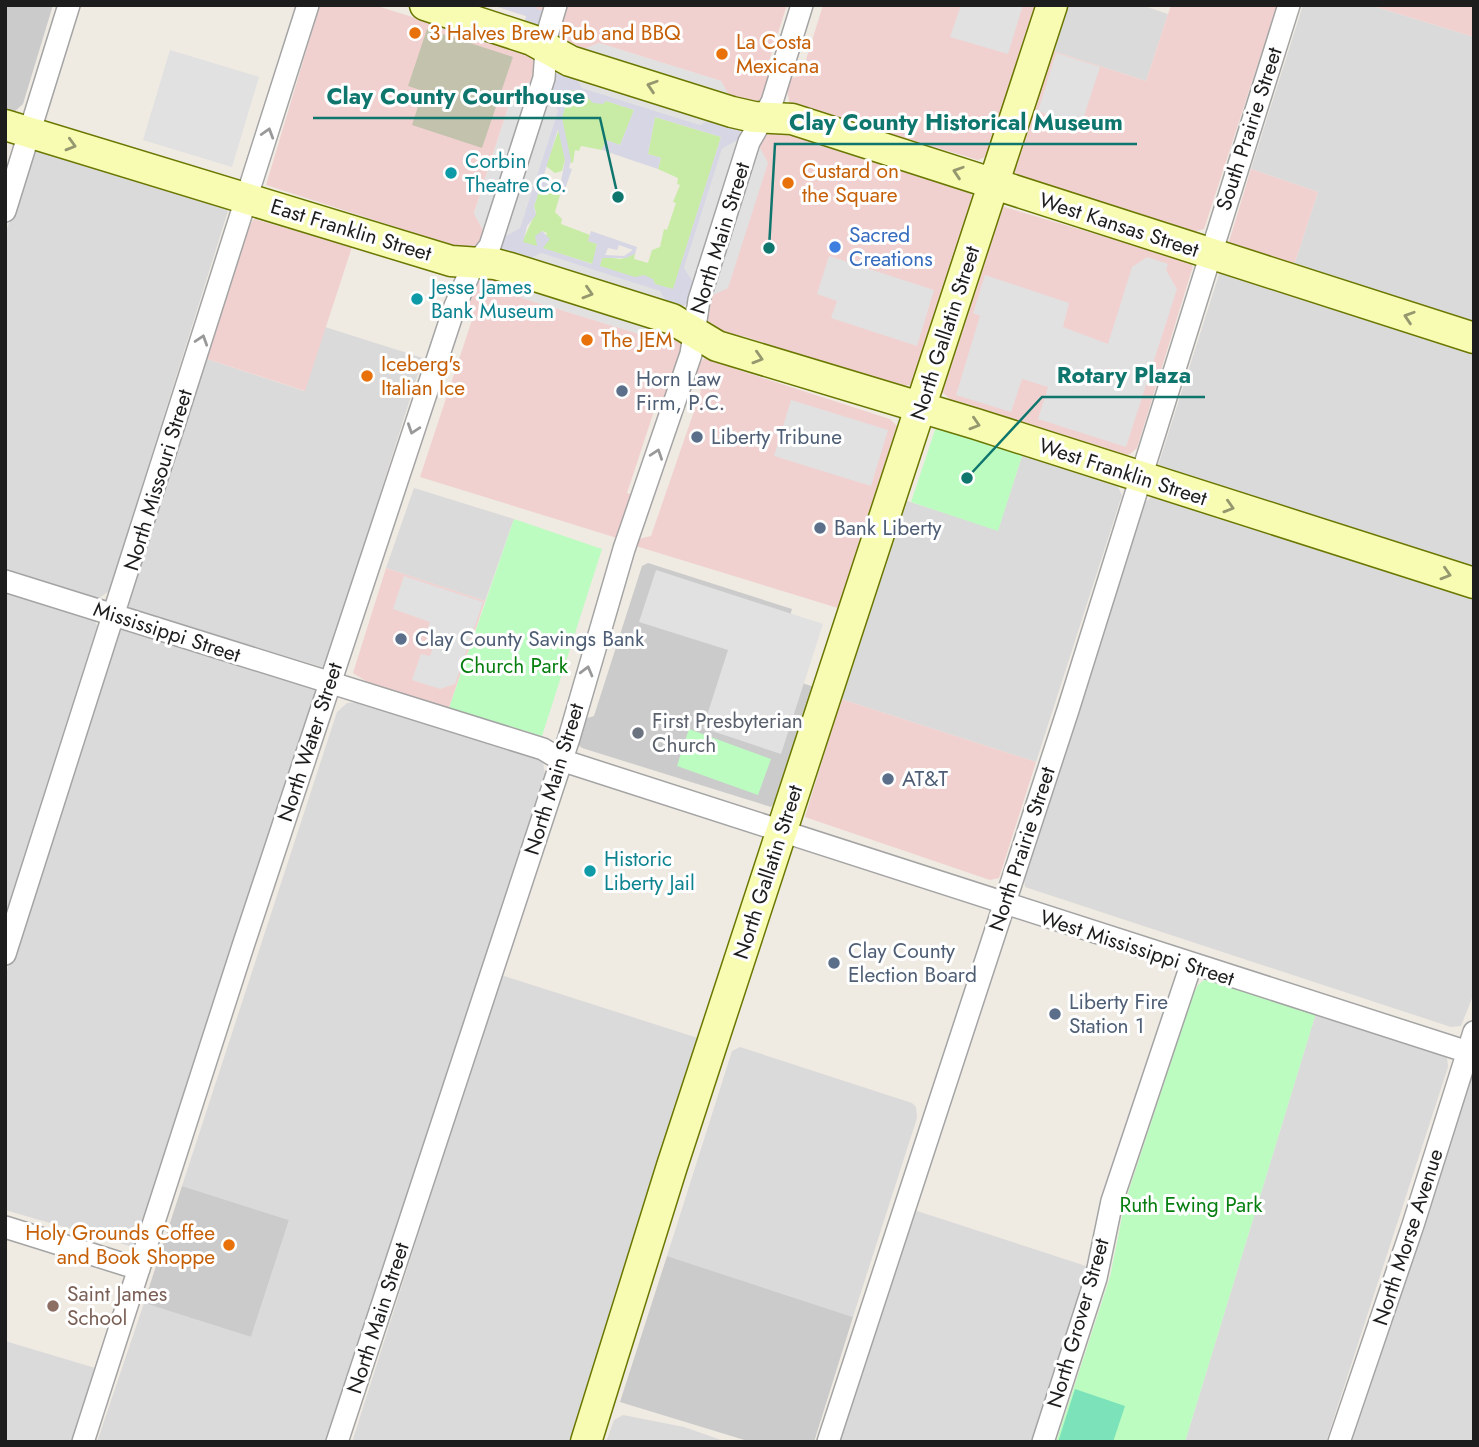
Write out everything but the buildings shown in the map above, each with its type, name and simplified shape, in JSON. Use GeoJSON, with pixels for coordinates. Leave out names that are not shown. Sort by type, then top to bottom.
{"type":"FeatureCollection","features":[{"type":"Feature","properties":{"kind":"street"},"geometry":{"type":"LineString","coordinates":[[5,211],[18,129],[69,5]]}},
{"type":"Feature","properties":{"kind":"street","name":"North Missouri Street"},"geometry":{"type":"LineString","coordinates":[[6,949],[116,616],[308,5]]}},
{"type":"Feature","properties":{"kind":"street","name":"West Kansas Street"},"geometry":{"type":"LineString","coordinates":[[425,5],[532,40],[570,61],[724,110],[764,118],[792,119],[1474,338]]}},
{"type":"Feature","properties":{"kind":"street","name":"North Water Street"},"geometry":{"type":"LineString","coordinates":[[83,1442],[329,684],[455,306],[475,265],[490,246],[499,219],[544,78],[547,66],[545,48],[556,5]]}},
{"type":"Feature","properties":{"kind":"street","name":"North Main Street"},"geometry":{"type":"LineString","coordinates":[[337,1442],[561,760],[596,638],[691,354],[699,300],[749,142],[753,130],[764,118],[776,92],[802,5]]}},
{"type":"Feature","properties":{"kind":"street","name":"North Gallatin Street"},"geometry":{"type":"LineString","coordinates":[[586,1442],[1052,5]]}},
{"type":"Feature","properties":{"kind":"street","name":"South Prairie Street"},"geometry":{"type":"LineString","coordinates":[[1209,254],[1289,5]]}},
{"type":"Feature","properties":{"kind":"street","name":"East Franklin Street"},"geometry":{"type":"LineString","coordinates":[[18,129],[451,261],[475,265],[495,264],[671,319],[694,334]]}},
{"type":"Feature","properties":{"kind":"street","name":"North Prairie Street"},"geometry":{"type":"LineString","coordinates":[[828,1442],[1141,477],[1209,254]]}},
{"type":"Feature","properties":{"kind":"street","name":"West Franklin Street"},"geometry":{"type":"LineString","coordinates":[[694,334],[717,346],[921,407],[1474,583]]}},
{"type":"Feature","properties":{"kind":"street","name":"Mississippi Street"},"geometry":{"type":"LineString","coordinates":[[5,581],[543,749],[561,760]]}},
{"type":"Feature","properties":{"kind":"street","name":"West Mississippi Street"},"geometry":{"type":"LineString","coordinates":[[561,760],[1471,1053]]}},
{"type":"Feature","properties":{"kind":"street","name":"North Grover Street"},"geometry":{"type":"LineString","coordinates":[[1043,1442],[1096,1278],[1112,1200],[1191,965]]}},
{"type":"Feature","properties":{"kind":"street","name":"North Morse Avenue"},"geometry":{"type":"LineString","coordinates":[[1339,1442],[1471,1053],[1474,1032]]}},
{"type":"Feature","properties":{"kind":"street"},"geometry":{"type":"LineString","coordinates":[[5,1227],[139,1269]]}},
{"type":"Feature","properties":{"kind":"shaded area"},"geometry":{"type":"Polygon","coordinates":[[[5,5],[53,5],[23,104],[14,112],[5,109],[5,5]]]}},
{"type":"Feature","properties":{"kind":"shaded area"},"geometry":{"type":"Polygon","coordinates":[[[320,5],[374,5],[502,45],[528,49],[538,62],[532,81],[514,89],[474,213],[484,232],[474,253],[439,249],[433,239],[266,185],[320,5]]]}},
{"type":"Feature","properties":{"kind":"shaded area"},"geometry":{"type":"Polygon","coordinates":[[[492,5],[787,5],[768,64],[774,72],[765,98],[758,104],[732,101],[721,81],[599,43],[577,52],[526,16],[492,5]]]}},
{"type":"Feature","properties":{"kind":"shaded area"},"geometry":{"type":"Polygon","coordinates":[[[492,5],[537,5],[536,9],[544,11],[541,25],[524,25],[526,16],[492,5]]]}},
{"type":"Feature","properties":{"kind":"shaded area"},"geometry":{"type":"Polygon","coordinates":[[[823,5],[1040,5],[990,155],[978,160],[815,111],[790,107],[787,90],[791,78],[801,76],[823,5]]]}},
{"type":"Feature","properties":{"kind":"shaded area"},"geometry":{"type":"Polygon","coordinates":[[[961,5],[1023,5],[1008,54],[950,37],[961,5]]]}},
{"type":"Feature","properties":{"kind":"shaded area"},"geometry":{"type":"Polygon","coordinates":[[[1064,5],[1141,5],[1168,14],[1146,81],[1050,50],[1064,5]]]}},
{"type":"Feature","properties":{"kind":"shaded area"},"geometry":{"type":"Polygon","coordinates":[[[1171,5],[1277,5],[1204,229],[1193,232],[1017,176],[1012,167],[1050,50],[1146,81],[1171,5]]]}},
{"type":"Feature","properties":{"kind":"shaded area"},"geometry":{"type":"Polygon","coordinates":[[[1303,5],[1370,5],[1474,37],[1474,322],[1294,265],[1318,192],[1251,169],[1303,5]]]}},
{"type":"Feature","properties":{"kind":"shaded area"},"geometry":{"type":"Polygon","coordinates":[[[1370,5],[1474,5],[1474,37],[1370,5]]]}},
{"type":"Feature","properties":{"kind":"shaded area"},"geometry":{"type":"Polygon","coordinates":[[[427,29],[513,57],[482,148],[412,125],[423,91],[408,86],[427,29]]]}},
{"type":"Feature","properties":{"kind":"shaded area"},"geometry":{"type":"Polygon","coordinates":[[[599,43],[721,81],[732,101],[577,52],[599,43]]]}},
{"type":"Feature","properties":{"kind":"shaded area"},"geometry":{"type":"Polygon","coordinates":[[[170,50],[259,77],[232,167],[143,140],[170,50]]]}},
{"type":"Feature","properties":{"kind":"shaded area"},"geometry":{"type":"Polygon","coordinates":[[[1056,53],[1100,67],[1081,125],[1038,111],[1056,53]]]}},
{"type":"Feature","properties":{"kind":"shaded area"},"geometry":{"type":"Polygon","coordinates":[[[572,69],[582,88],[700,125],[719,114],[740,126],[741,138],[722,149],[684,268],[695,285],[688,302],[682,308],[669,306],[660,291],[541,253],[522,263],[500,249],[502,238],[520,228],[558,111],[548,92],[559,71],[572,69]],[[570,90],[562,118],[571,160],[569,168],[572,169],[563,195],[540,188],[534,206],[536,215],[527,226],[523,242],[537,246],[535,236],[542,231],[550,239],[543,248],[592,264],[597,244],[588,241],[591,231],[637,247],[635,254],[626,258],[602,258],[600,266],[635,277],[644,275],[653,279],[655,284],[673,289],[721,137],[655,117],[648,154],[661,158],[658,169],[602,150],[606,140],[620,145],[634,110],[606,101],[603,104],[593,103],[585,95],[570,90]],[[558,129],[542,181],[560,187],[565,160],[558,129]],[[619,245],[617,250],[608,248],[605,255],[624,256],[633,250],[619,245]]]}},
{"type":"Feature","properties":{"kind":"shaded area"},"geometry":{"type":"Polygon","coordinates":[[[573,69],[719,114],[700,125],[582,88],[573,69]]]}},
{"type":"Feature","properties":{"kind":"shaded area"},"geometry":{"type":"Polygon","coordinates":[[[532,81],[484,231],[474,214],[514,89],[532,81]]]}},
{"type":"Feature","properties":{"kind":"shaded area"},"geometry":{"type":"Polygon","coordinates":[[[548,92],[558,111],[520,228],[502,238],[548,92]]]}},
{"type":"Feature","properties":{"kind":"shaded area"},"geometry":{"type":"Polygon","coordinates":[[[765,129],[801,132],[806,141],[968,192],[974,197],[916,381],[910,385],[897,386],[743,336],[732,340],[704,321],[765,129]]]}},
{"type":"Feature","properties":{"kind":"shaded area"},"geometry":{"type":"Polygon","coordinates":[[[741,138],[695,285],[684,268],[722,149],[741,138]]]}},
{"type":"Feature","properties":{"kind":"shaded area"},"geometry":{"type":"Polygon","coordinates":[[[758,144],[768,163],[728,288],[711,296],[758,144]]]}},
{"type":"Feature","properties":{"kind":"shaded area"},"geometry":{"type":"Polygon","coordinates":[[[37,150],[226,208],[228,211],[109,591],[98,599],[5,569],[5,235],[29,160],[37,150]]]}},
{"type":"Feature","properties":{"kind":"shaded area"},"geometry":{"type":"Polygon","coordinates":[[[1251,169],[1318,192],[1294,265],[1228,245],[1251,169]]]}},
{"type":"Feature","properties":{"kind":"shaded area"},"geometry":{"type":"Polygon","coordinates":[[[1001,206],[1187,261],[1193,266],[1137,448],[1130,454],[1123,456],[953,402],[941,391],[1001,206]]]}},
{"type":"Feature","properties":{"kind":"shaded area"},"geometry":{"type":"Polygon","coordinates":[[[254,219],[352,247],[305,391],[204,358],[247,229],[254,219]]]}},
{"type":"Feature","properties":{"kind":"shaded area"},"geometry":{"type":"Polygon","coordinates":[[[541,253],[661,291],[669,306],[522,263],[541,253]]]}},
{"type":"Feature","properties":{"kind":"shaded area"},"geometry":{"type":"Polygon","coordinates":[[[829,256],[934,290],[917,346],[831,318],[837,301],[817,294],[829,256]]]}},
{"type":"Feature","properties":{"kind":"shaded area"},"geometry":{"type":"Polygon","coordinates":[[[1147,257],[1168,264],[1166,270],[1177,289],[1126,447],[1038,419],[1048,387],[1022,379],[1011,412],[956,395],[980,316],[973,313],[985,275],[1069,303],[1063,327],[1108,344],[1132,267],[1147,257]]]}},
{"type":"Feature","properties":{"kind":"shaded area"},"geometry":{"type":"Polygon","coordinates":[[[1221,268],[1474,347],[1474,573],[1157,469],[1221,268]]]}},
{"type":"Feature","properties":{"kind":"shaded area"},"geometry":{"type":"Polygon","coordinates":[[[480,277],[513,279],[522,298],[646,336],[665,326],[682,337],[683,346],[665,401],[658,399],[627,493],[633,495],[617,538],[420,477],[474,314],[468,304],[480,277]]]}},
{"type":"Feature","properties":{"kind":"shaded area"},"geometry":{"type":"Polygon","coordinates":[[[513,279],[665,326],[646,336],[522,298],[513,279]]]}},
{"type":"Feature","properties":{"kind":"shaded area"},"geometry":{"type":"Polygon","coordinates":[[[325,327],[423,358],[326,665],[322,667],[129,608],[127,603],[204,358],[304,391],[325,327]]]}},
{"type":"Feature","properties":{"kind":"shaded area"},"geometry":{"type":"Polygon","coordinates":[[[708,356],[727,357],[735,369],[890,419],[897,426],[838,608],[636,546],[639,539],[651,536],[701,391],[693,375],[697,364],[708,356]]]}},
{"type":"Feature","properties":{"kind":"shaded area"},"geometry":{"type":"Polygon","coordinates":[[[791,400],[888,430],[871,486],[774,456],[791,400]]]}},
{"type":"Feature","properties":{"kind":"shaded area"},"geometry":{"type":"Polygon","coordinates":[[[1023,453],[1117,485],[1122,495],[1036,762],[841,699],[904,500],[998,530],[1023,453]]]}},
{"type":"Feature","properties":{"kind":"shaded area"},"geometry":{"type":"Polygon","coordinates":[[[414,488],[514,519],[485,601],[386,568],[414,488]]]}},
{"type":"Feature","properties":{"kind":"shaded area"},"geometry":{"type":"Polygon","coordinates":[[[1154,495],[1474,596],[1474,993],[1461,1026],[1451,1027],[1025,887],[1024,878],[1144,503],[1154,495]]]}},
{"type":"Feature","properties":{"kind":"shaded area"},"geometry":{"type":"Polygon","coordinates":[[[648,563],[792,609],[773,673],[814,687],[771,807],[582,748],[576,743],[578,721],[594,716],[642,566],[648,563]]]}},
{"type":"Feature","properties":{"kind":"shaded area"},"geometry":{"type":"Polygon","coordinates":[[[386,568],[485,601],[449,708],[369,683],[353,673],[386,568]]]}},
{"type":"Feature","properties":{"kind":"shaded area"},"geometry":{"type":"Polygon","coordinates":[[[656,570],[823,624],[781,754],[703,728],[728,650],[639,622],[656,570]]]}},
{"type":"Feature","properties":{"kind":"shaded area"},"geometry":{"type":"Polygon","coordinates":[[[404,576],[483,602],[455,684],[440,689],[412,680],[421,654],[430,656],[436,638],[426,634],[430,622],[393,609],[404,576]]]}},
{"type":"Feature","properties":{"kind":"shaded area"},"geometry":{"type":"Polygon","coordinates":[[[5,590],[94,619],[97,626],[5,915],[5,590]]]}},
{"type":"Feature","properties":{"kind":"shaded area"},"geometry":{"type":"Polygon","coordinates":[[[129,629],[315,689],[317,692],[138,1244],[133,1247],[5,1210],[5,977],[114,635],[117,630],[129,629]]]}},
{"type":"Feature","properties":{"kind":"shaded area"},"geometry":{"type":"Polygon","coordinates":[[[841,699],[1036,762],[999,878],[990,880],[805,817],[841,699]]]}},
{"type":"Feature","properties":{"kind":"shaded area"},"geometry":{"type":"Polygon","coordinates":[[[359,702],[535,757],[543,762],[545,774],[326,1442],[97,1442],[144,1303],[251,1337],[289,1220],[182,1186],[337,712],[347,703],[359,702]]]}},
{"type":"Feature","properties":{"kind":"shaded area"},"geometry":{"type":"Polygon","coordinates":[[[501,975],[701,1039],[572,1442],[352,1442],[501,975]]]}},
{"type":"Feature","properties":{"kind":"shaded area"},"geometry":{"type":"Polygon","coordinates":[[[1316,1013],[1441,1053],[1447,1057],[1448,1067],[1326,1442],[1185,1442],[1316,1013]]]}},
{"type":"Feature","properties":{"kind":"shaded area"},"geometry":{"type":"Polygon","coordinates":[[[740,1047],[912,1103],[916,1107],[917,1118],[853,1317],[667,1256],[732,1051],[740,1047]]]}},
{"type":"Feature","properties":{"kind":"shaded area"},"geometry":{"type":"Polygon","coordinates":[[[1474,1065],[1474,1442],[1347,1442],[1474,1065]]]}},
{"type":"Feature","properties":{"kind":"shaded area"},"geometry":{"type":"Polygon","coordinates":[[[182,1186],[289,1220],[251,1337],[144,1303],[182,1186]]]}},
{"type":"Feature","properties":{"kind":"shaded area"},"geometry":{"type":"Polygon","coordinates":[[[914,1210],[1089,1267],[1033,1442],[837,1442],[914,1210]]]}},
{"type":"Feature","properties":{"kind":"shaded area"},"geometry":{"type":"Polygon","coordinates":[[[667,1256],[853,1317],[814,1442],[751,1442],[620,1402],[667,1256]]]}},
{"type":"Feature","properties":{"kind":"shaded area"},"geometry":{"type":"Polygon","coordinates":[[[5,1341],[102,1370],[79,1442],[5,1442],[5,1341]]]}},
{"type":"Feature","properties":{"kind":"shaded area"},"geometry":{"type":"Polygon","coordinates":[[[623,1415],[684,1427],[727,1442],[606,1442],[614,1420],[623,1415]]]}},
{"type":"Feature","properties":{"kind":"green space"},"geometry":{"type":"Polygon","coordinates":[[[570,89],[634,110],[620,145],[606,140],[602,150],[581,146],[579,151],[575,150],[573,163],[570,162],[562,118],[570,89]]]}},
{"type":"Feature","properties":{"kind":"green space"},"geometry":{"type":"Polygon","coordinates":[[[655,117],[721,137],[673,290],[599,266],[603,257],[621,259],[635,254],[634,259],[648,263],[652,250],[660,247],[664,229],[667,230],[680,185],[677,184],[678,178],[658,169],[661,158],[648,154],[655,117]]]}},
{"type":"Feature","properties":{"kind":"green space"},"geometry":{"type":"Polygon","coordinates":[[[559,129],[565,160],[562,171],[555,173],[546,166],[559,129]]]}},
{"type":"Feature","properties":{"kind":"green space"},"geometry":{"type":"Polygon","coordinates":[[[540,188],[560,195],[555,212],[562,219],[561,224],[590,235],[588,241],[597,244],[593,264],[542,248],[547,233],[542,231],[537,247],[522,242],[536,212],[534,206],[540,188]]]}},
{"type":"Feature","properties":{"kind":"green space"},"geometry":{"type":"Polygon","coordinates":[[[936,427],[1023,453],[998,531],[911,502],[936,427]]]}},
{"type":"Feature","properties":{"kind":"green space","name":"Church Park"},"geometry":{"type":"Polygon","coordinates":[[[514,519],[602,549],[542,736],[449,708],[514,519]]]}},
{"type":"Feature","properties":{"kind":"green space"},"geometry":{"type":"Polygon","coordinates":[[[689,729],[771,759],[758,795],[677,766],[689,729]]]}},
{"type":"Feature","properties":{"kind":"green space","name":"Ruth Ewing Park"},"geometry":{"type":"Polygon","coordinates":[[[1207,978],[1316,1013],[1185,1442],[1056,1442],[1110,1277],[1125,1202],[1193,995],[1198,985],[1207,978]]]}},
{"type":"Feature","properties":{"kind":"green space"},"geometry":{"type":"Polygon","coordinates":[[[1075,1389],[1125,1406],[1113,1442],[1058,1442],[1075,1389]]]}},
{"type":"Feature","properties":{"kind":"place","name":"3 Halves Brew Pub and BBQ"},"geometry":{"type":"Point","coordinates":[415,33]}},
{"type":"Feature","properties":{"kind":"place","name":"La Costa Mexicana"},"geometry":{"type":"Point","coordinates":[722,54]}},
{"type":"Feature","properties":{"kind":"place","name":"Corbin Theatre Co."},"geometry":{"type":"Point","coordinates":[451,173]}},
{"type":"Feature","properties":{"kind":"place","name":"Custard on the Square"},"geometry":{"type":"Point","coordinates":[788,183]}},
{"type":"Feature","properties":{"kind":"place","name":"Clay County Courthouse"},"geometry":{"type":"Point","coordinates":[618,197]}},
{"type":"Feature","properties":{"kind":"place","name":"Sacred Creations"},"geometry":{"type":"Point","coordinates":[835,247]}},
{"type":"Feature","properties":{"kind":"place","name":"Clay County Historical Museum"},"geometry":{"type":"Point","coordinates":[769,248]}},
{"type":"Feature","properties":{"kind":"place","name":"Jesse James Bank Museum"},"geometry":{"type":"Point","coordinates":[417,299]}},
{"type":"Feature","properties":{"kind":"place","name":"The JEM"},"geometry":{"type":"Point","coordinates":[587,340]}},
{"type":"Feature","properties":{"kind":"place","name":"Iceberg's Italian Ice"},"geometry":{"type":"Point","coordinates":[367,376]}},
{"type":"Feature","properties":{"kind":"place","name":"Horn Law Firm, P.C."},"geometry":{"type":"Point","coordinates":[622,391]}},
{"type":"Feature","properties":{"kind":"place","name":"Liberty Tribune"},"geometry":{"type":"Point","coordinates":[697,437]}},
{"type":"Feature","properties":{"kind":"place","name":"Rotary Plaza"},"geometry":{"type":"Point","coordinates":[967,478]}},
{"type":"Feature","properties":{"kind":"place","name":"Bank Liberty"},"geometry":{"type":"Point","coordinates":[820,528]}},
{"type":"Feature","properties":{"kind":"place","name":"Clay County Savings Bank"},"geometry":{"type":"Point","coordinates":[401,639]}},
{"type":"Feature","properties":{"kind":"place","name":"First Presbyterian Church"},"geometry":{"type":"Point","coordinates":[638,733]}},
{"type":"Feature","properties":{"kind":"place","name":"AT&T"},"geometry":{"type":"Point","coordinates":[888,779]}},
{"type":"Feature","properties":{"kind":"place","name":"Historic Liberty Jail"},"geometry":{"type":"Point","coordinates":[590,871]}},
{"type":"Feature","properties":{"kind":"place","name":"Clay County Election Board"},"geometry":{"type":"Point","coordinates":[834,963]}},
{"type":"Feature","properties":{"kind":"place","name":"Liberty Fire Station 1"},"geometry":{"type":"Point","coordinates":[1055,1014]}},
{"type":"Feature","properties":{"kind":"place","name":"Holy Grounds Coffee and Book Shoppe"},"geometry":{"type":"Point","coordinates":[229,1245]}},
{"type":"Feature","properties":{"kind":"place","name":"Saint James School"},"geometry":{"type":"Point","coordinates":[53,1306]}}]}
